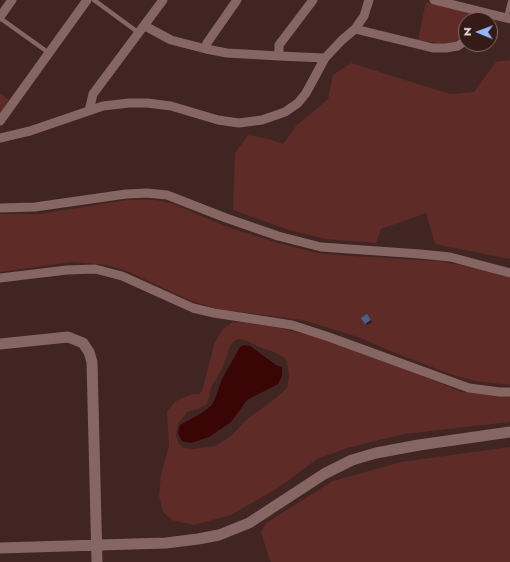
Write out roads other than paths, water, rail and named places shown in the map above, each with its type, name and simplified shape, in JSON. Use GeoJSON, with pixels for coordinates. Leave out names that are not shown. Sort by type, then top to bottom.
{"type":"FeatureCollection","features":[{"type":"Feature","properties":{"kind":"street"},"geometry":{"type":"LineString","coordinates":[[0,18],[12,0]]}},
{"type":"Feature","properties":{"kind":"street"},"geometry":{"type":"LineString","coordinates":[[0,121],[87,0]]}},
{"type":"Feature","properties":{"kind":"street"},"geometry":{"type":"LineString","coordinates":[[89,111],[93,94],[163,0]]}},
{"type":"Feature","properties":{"kind":"street"},"geometry":{"type":"LineString","coordinates":[[206,49],[207,43],[238,0]]}},
{"type":"Feature","properties":{"kind":"street"},"geometry":{"type":"LineString","coordinates":[[279,56],[279,45],[313,0]]}},
{"type":"Feature","properties":{"kind":"street"},"geometry":{"type":"LineString","coordinates":[[0,138],[30,130],[103,106],[147,103],[171,106],[218,120],[239,123],[262,120],[285,112],[298,103],[306,93],[325,58],[355,29],[364,16],[369,0]]}},
{"type":"Feature","properties":{"kind":"street"},"geometry":{"type":"LineString","coordinates":[[434,0],[467,12]]}},
{"type":"Feature","properties":{"kind":"street"},"geometry":{"type":"LineString","coordinates":[[498,17],[508,18]]}},
{"type":"Feature","properties":{"kind":"street"},"geometry":{"type":"LineString","coordinates":[[355,29],[433,48],[458,46]]}},
{"type":"Feature","properties":{"kind":"street"},"geometry":{"type":"LineString","coordinates":[[142,30],[171,40],[227,53],[325,58]]}},
{"type":"Feature","properties":{"kind":"street"},"geometry":{"type":"LineString","coordinates":[[0,208],[35,206],[126,194],[147,193],[167,195],[278,236],[321,247],[450,257],[510,272]]}},
{"type":"Feature","properties":{"kind":"street"},"geometry":{"type":"LineString","coordinates":[[0,278],[67,270],[95,270],[122,276],[193,308],[214,313],[292,325],[469,388],[510,392]]}},
{"type":"Feature","properties":{"kind":"street"},"geometry":{"type":"LineString","coordinates":[[0,344],[68,337],[83,343],[89,352],[92,362],[98,562]]}},
{"type":"Feature","properties":{"kind":"street"},"geometry":{"type":"LineString","coordinates":[[0,548],[166,543],[219,535],[249,524],[324,474],[352,460],[376,453],[419,445],[510,432]]}},
{"type":"Feature","properties":{"kind":"lane"},"geometry":{"type":"LineString","coordinates":[[94,0],[142,30]]}},
{"type":"Feature","properties":{"kind":"lane"},"geometry":{"type":"LineString","coordinates":[[508,18],[510,2]]}},
{"type":"Feature","properties":{"kind":"lane"},"geometry":{"type":"LineString","coordinates":[[0,18],[49,53]]}}]}
